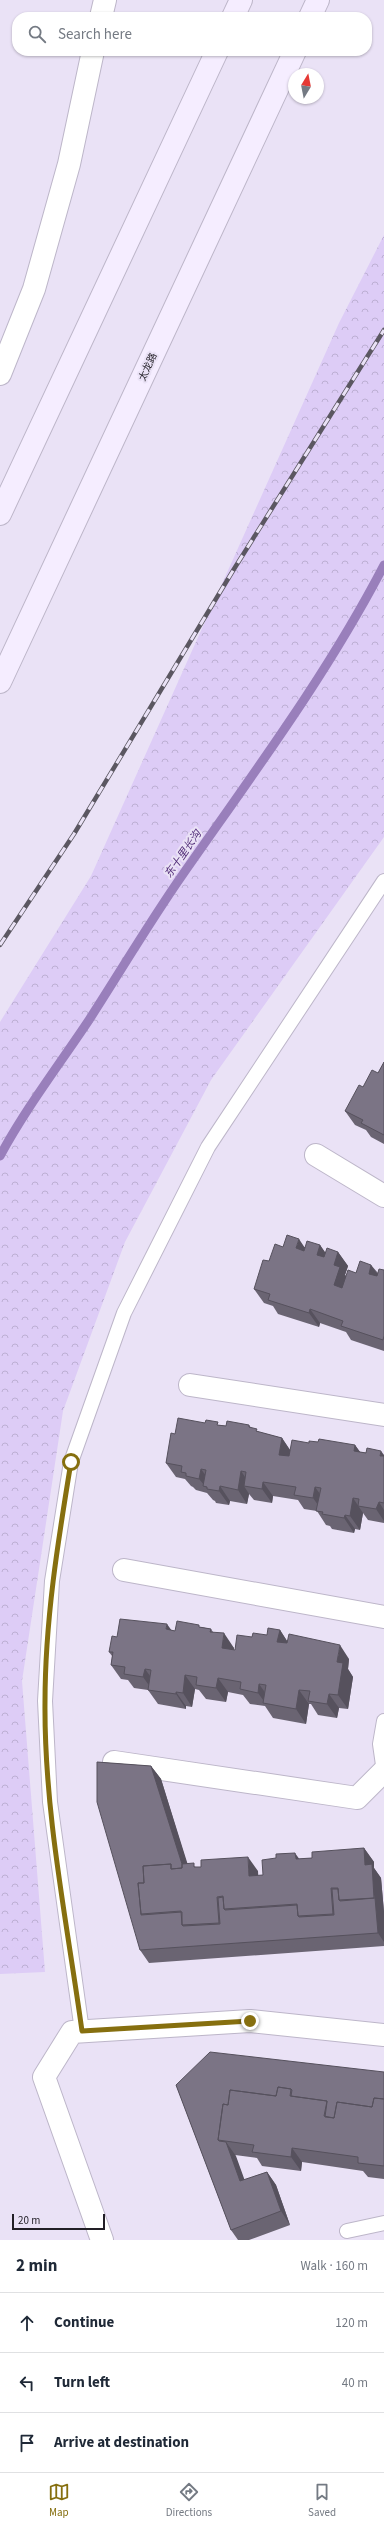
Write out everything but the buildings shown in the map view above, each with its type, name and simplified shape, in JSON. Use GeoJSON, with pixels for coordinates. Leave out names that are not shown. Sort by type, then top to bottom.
{"type":"FeatureCollection","features":[{"type":"Feature","properties":{"kind":"street"},"geometry":{"type":"LineString","coordinates":[[102,12],[104,0]]}},
{"type":"Feature","properties":{"kind":"street"},"geometry":{"type":"LineString","coordinates":[[235,12],[241,0]]}},
{"type":"Feature","properties":{"kind":"street"},"geometry":{"type":"LineString","coordinates":[[312,12],[318,0]]}},
{"type":"Feature","properties":{"kind":"street"},"geometry":{"type":"LineString","coordinates":[[0,374],[34,289],[69,164],[92,56]]}},
{"type":"Feature","properties":{"kind":"street"},"geometry":{"type":"LineString","coordinates":[[0,514],[215,56]]}},
{"type":"Feature","properties":{"kind":"street","name":"太龙路"},"geometry":{"type":"LineString","coordinates":[[0,682],[292,56]]}},
{"type":"Feature","properties":{"kind":"street"},"geometry":{"type":"LineString","coordinates":[[316,1155],[384,1196]]}},
{"type":"Feature","properties":{"kind":"street"},"geometry":{"type":"LineString","coordinates":[[190,1385],[384,1415]]}},
{"type":"Feature","properties":{"kind":"street"},"geometry":{"type":"LineString","coordinates":[[124,1570],[384,1616]]}},
{"type":"Feature","properties":{"kind":"street"},"geometry":{"type":"LineString","coordinates":[[114,1762],[357,1798],[384,1772]]}},
{"type":"Feature","properties":{"kind":"street"},"geometry":{"type":"LineString","coordinates":[[102,2240],[44,2077],[72,2032],[250,2021],[384,2035]]}},
{"type":"Feature","properties":{"kind":"lane"},"geometry":{"type":"LineString","coordinates":[[82,2031],[50,1802],[44,1701],[52,1581],[71,1462],[124,1313],[208,1147],[384,881]]}},
{"type":"Feature","properties":{"kind":"lane"},"geometry":{"type":"LineString","coordinates":[[384,1721],[380,1744],[384,1772]]}},
{"type":"Feature","properties":{"kind":"lane"},"geometry":{"type":"LineString","coordinates":[[347,2231],[384,2223]]}},
{"type":"Feature","properties":{"kind":"green space"},"geometry":{"type":"Polygon","coordinates":[[[384,235],[384,837],[211,1080],[125,1242],[63,1411],[22,1681],[45,1972],[0,1974],[0,1022],[91,876],[339,323],[384,235]]]}},
{"type":"Feature","properties":{"kind":"waterway","name":"东十里长沟"},"geometry":{"type":"LineString","coordinates":[[0,1156],[10,1138],[89,1020],[169,894],[288,724],[338,646],[384,565]]}},
{"type":"Feature","properties":{"kind":"railway"},"geometry":{"type":"LineString","coordinates":[[0,945],[74,834],[234,569],[384,330]]}},
{"type":"Feature","properties":{"kind":"route"},"geometry":{"type":"LineString","coordinates":[[71,1462],[52,1581],[44,1701],[50,1802],[82,2031],[250,2021]]}}]}
